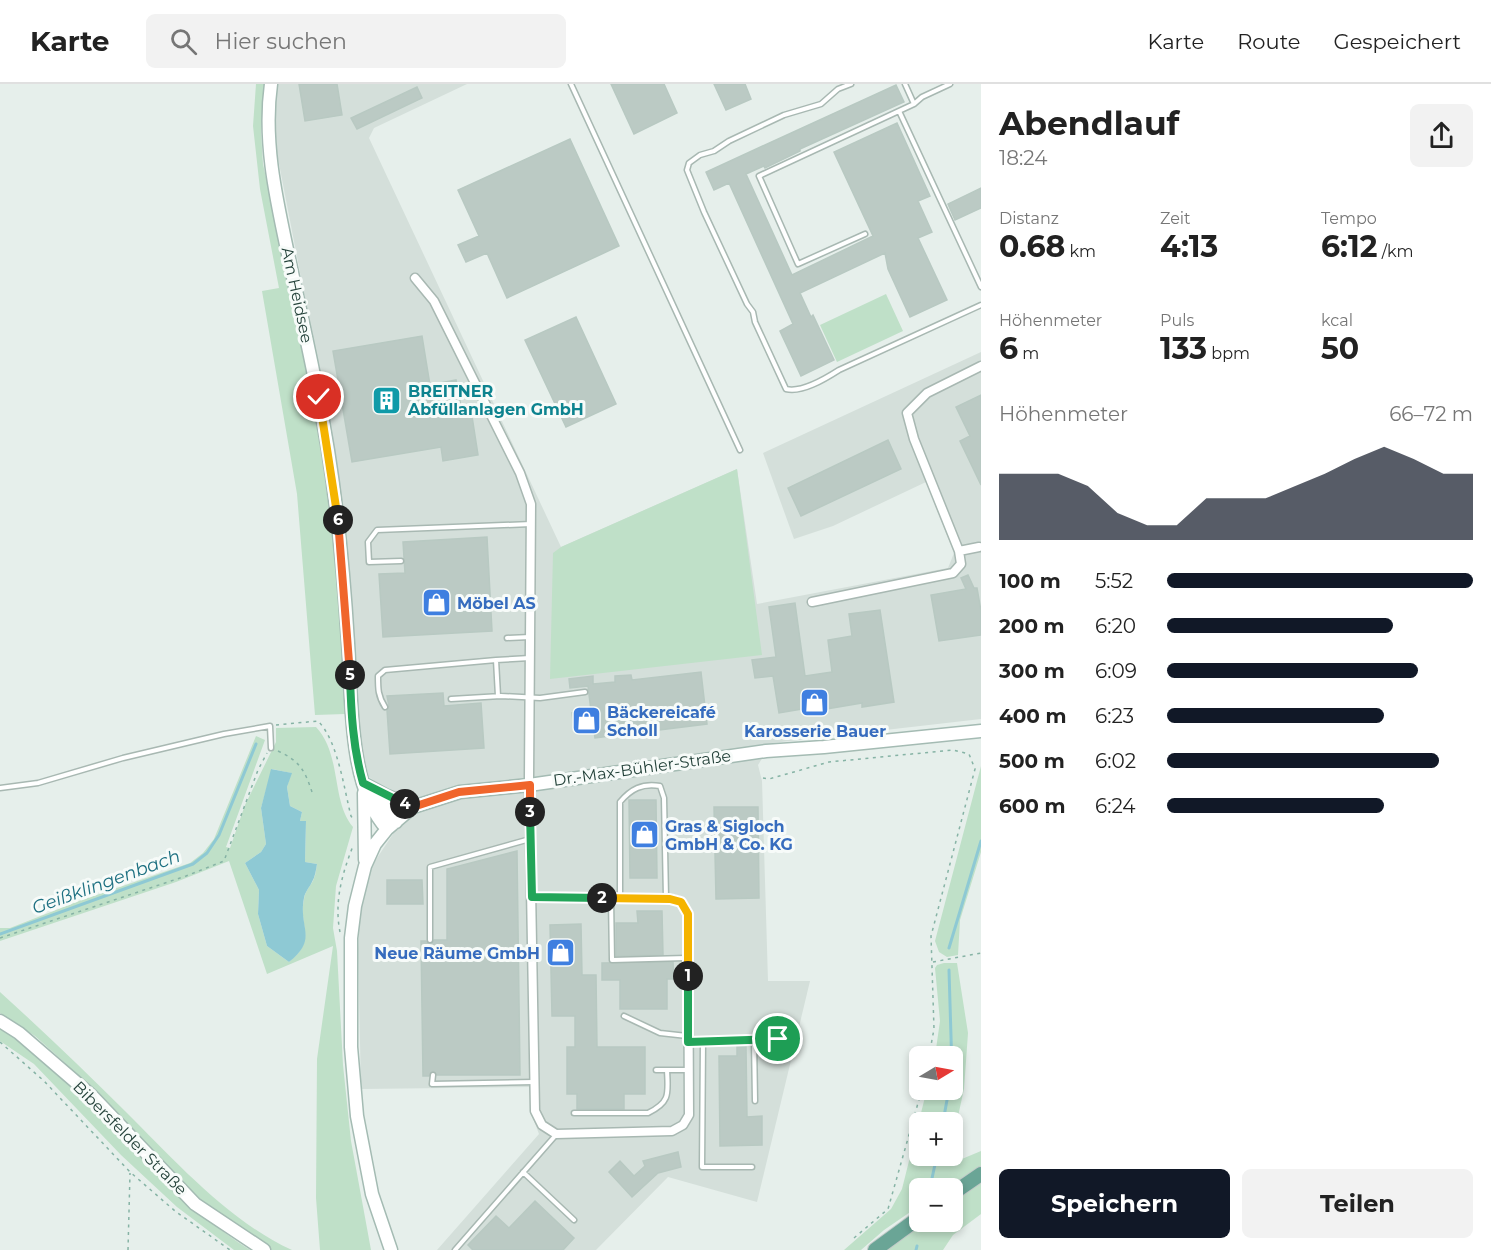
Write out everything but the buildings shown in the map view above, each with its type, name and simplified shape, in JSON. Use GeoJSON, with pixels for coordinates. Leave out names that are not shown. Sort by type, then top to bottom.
{"type":"FeatureCollection","features":[{"type":"Feature","properties":{"kind":"main road","name":"Am Heidsee"},"geometry":{"type":"LineString","coordinates":[[271,84],[268,119],[270,159],[277,204],[319,397],[335,494],[357,762],[376,817],[392,826]]}},
{"type":"Feature","properties":{"kind":"main road","name":"Dr.-Max-Bühler-Straße"},"geometry":{"type":"LineString","coordinates":[[391,1250],[372,1194],[357,1116],[351,1047],[351,938],[355,906],[365,866],[375,844],[413,807],[459,792],[530,785],[766,751],[981,731]]}},
{"type":"Feature","properties":{"kind":"main road"},"geometry":{"type":"LineString","coordinates":[[365,866],[365,787],[413,807]]}},
{"type":"Feature","properties":{"kind":"main road","name":"Bibersfelder Straße"},"geometry":{"type":"LineString","coordinates":[[0,1021],[19,1033],[92,1096],[195,1204],[264,1250]]}},
{"type":"Feature","properties":{"kind":"main road"},"geometry":{"type":"LineString","coordinates":[[963,1186],[981,1174]]}},
{"type":"Feature","properties":{"kind":"main road"},"geometry":{"type":"LineString","coordinates":[[875,1250],[909,1225]]}},
{"type":"Feature","properties":{"kind":"street"},"geometry":{"type":"LineString","coordinates":[[415,278],[434,301],[520,473],[531,504],[530,785],[535,1111],[542,1125],[556,1134],[672,1131],[683,1125],[689,1115],[688,914],[681,902],[666,899],[532,897]]}},
{"type":"Feature","properties":{"kind":"street"},"geometry":{"type":"LineString","coordinates":[[812,602],[953,573],[961,564],[959,551],[914,439],[907,413],[927,393],[981,366]]}},
{"type":"Feature","properties":{"kind":"street"},"geometry":{"type":"LineString","coordinates":[[959,551],[979,547]]}},
{"type":"Feature","properties":{"kind":"lane"},"geometry":{"type":"LineString","coordinates":[[571,84],[740,450]]}},
{"type":"Feature","properties":{"kind":"lane"},"geometry":{"type":"LineString","coordinates":[[851,84],[838,89],[821,104],[784,115],[729,141],[714,151],[700,155],[689,163],[687,170],[704,212],[747,304],[753,312],[754,322],[786,389],[794,391],[981,305]]}},
{"type":"Feature","properties":{"kind":"lane"},"geometry":{"type":"LineString","coordinates":[[905,84],[914,104]]}},
{"type":"Feature","properties":{"kind":"lane"},"geometry":{"type":"LineString","coordinates":[[865,234],[798,264],[759,176],[914,104],[922,97],[950,84]]}},
{"type":"Feature","properties":{"kind":"lane"},"geometry":{"type":"LineString","coordinates":[[899,111],[981,287]]}},
{"type":"Feature","properties":{"kind":"lane"},"geometry":{"type":"LineString","coordinates":[[401,561],[369,562],[368,542],[377,530],[532,524]]}},
{"type":"Feature","properties":{"kind":"lane"},"geometry":{"type":"LineString","coordinates":[[507,638],[531,637]]}},
{"type":"Feature","properties":{"kind":"lane"},"geometry":{"type":"LineString","coordinates":[[385,707],[378,696],[378,676],[385,670],[531,658]]}},
{"type":"Feature","properties":{"kind":"lane"},"geometry":{"type":"LineString","coordinates":[[496,660],[498,696]]}},
{"type":"Feature","properties":{"kind":"lane"},"geometry":{"type":"LineString","coordinates":[[451,699],[498,696],[540,698],[585,692]]}},
{"type":"Feature","properties":{"kind":"lane"},"geometry":{"type":"LineString","coordinates":[[0,788],[38,783],[123,758],[224,734],[270,726],[271,748]]}},
{"type":"Feature","properties":{"kind":"lane"},"geometry":{"type":"LineString","coordinates":[[666,899],[664,798],[660,786],[652,784],[631,789],[620,802],[612,960],[688,958]]}},
{"type":"Feature","properties":{"kind":"lane"},"geometry":{"type":"LineString","coordinates":[[430,940],[430,867],[531,839]]}},
{"type":"Feature","properties":{"kind":"lane"},"geometry":{"type":"LineString","coordinates":[[624,1016],[660,1033],[702,1042],[778,1039]]}},
{"type":"Feature","properties":{"kind":"lane"},"geometry":{"type":"LineString","coordinates":[[754,1040],[755,1101]]}},
{"type":"Feature","properties":{"kind":"lane"},"geometry":{"type":"LineString","coordinates":[[702,1042],[702,1167],[752,1167]]}},
{"type":"Feature","properties":{"kind":"lane"},"geometry":{"type":"LineString","coordinates":[[656,1070],[688,1070]]}},
{"type":"Feature","properties":{"kind":"lane"},"geometry":{"type":"LineString","coordinates":[[574,1113],[648,1113],[658,1108],[666,1100],[667,1070]]}},
{"type":"Feature","properties":{"kind":"lane"},"geometry":{"type":"LineString","coordinates":[[433,1076],[432,1084],[534,1082]]}},
{"type":"Feature","properties":{"kind":"lane"},"geometry":{"type":"LineString","coordinates":[[454,1250],[556,1134]]}},
{"type":"Feature","properties":{"kind":"lane"},"geometry":{"type":"LineString","coordinates":[[523,1172],[574,1220]]}},
{"type":"Feature","properties":{"kind":"path"},"geometry":{"type":"LineString","coordinates":[[270,726],[318,721],[324,727],[334,750],[351,816],[355,821]]}},
{"type":"Feature","properties":{"kind":"path"},"geometry":{"type":"LineString","coordinates":[[0,938],[186,876],[224,861],[258,770],[271,748]]}},
{"type":"Feature","properties":{"kind":"path"},"geometry":{"type":"LineString","coordinates":[[764,778],[770,779],[829,762],[953,750],[969,754],[975,769],[931,936],[934,1029],[931,1046]]}},
{"type":"Feature","properties":{"kind":"path"},"geometry":{"type":"LineString","coordinates":[[283,753],[298,763],[306,773],[312,792]]}},
{"type":"Feature","properties":{"kind":"path"},"geometry":{"type":"LineString","coordinates":[[932,962],[981,953]]}},
{"type":"Feature","properties":{"kind":"path"},"geometry":{"type":"LineString","coordinates":[[0,1042],[44,1081],[130,1172],[175,1211],[230,1250]]}},
{"type":"Feature","properties":{"kind":"path"},"geometry":{"type":"LineString","coordinates":[[854,1238],[888,1209],[919,1100]]}},
{"type":"Feature","properties":{"kind":"path"},"geometry":{"type":"LineString","coordinates":[[128,1250],[130,1172]]}},
{"type":"Feature","properties":{"kind":"shaded area"},"geometry":{"type":"Polygon","coordinates":[[[278,84],[467,84],[374,128],[369,138],[561,547],[737,469],[757,604],[948,568],[954,553],[926,482],[833,526],[794,539],[763,453],[981,352],[981,719],[772,743],[758,765],[762,781],[768,981],[810,981],[757,1202],[668,1177],[596,1250],[437,1250],[539,1134],[531,1113],[529,1087],[361,1089],[358,949],[360,909],[371,867],[393,834],[390,827],[396,796],[369,777],[361,748],[347,543],[336,459],[276,148],[275,105],[278,84]]]}},
{"type":"Feature","properties":{"kind":"green space"},"geometry":{"type":"Polygon","coordinates":[[[256,84],[264,84],[261,132],[263,164],[306,365],[326,487],[338,600],[345,714],[315,715],[297,494],[262,291],[279,288],[260,189],[253,126],[256,84]]]}},
{"type":"Feature","properties":{"kind":"green space"},"geometry":{"type":"Polygon","coordinates":[[[886,294],[903,331],[837,362],[820,325],[886,294]]]}},
{"type":"Feature","properties":{"kind":"green space"},"geometry":{"type":"Polygon","coordinates":[[[737,469],[762,655],[550,679],[553,553],[561,547],[737,469]]]}},
{"type":"Feature","properties":{"kind":"green space"},"geometry":{"type":"Polygon","coordinates":[[[316,727],[330,751],[342,804],[353,827],[336,886],[333,928],[337,951],[343,1065],[351,1141],[371,1250],[320,1250],[316,1198],[317,1059],[333,946],[267,974],[229,861],[176,882],[0,941],[0,928],[10,928],[79,901],[190,863],[203,853],[214,839],[256,736],[265,740],[226,847],[230,848],[245,805],[276,742],[276,728],[316,727]],[[272,769],[261,808],[266,844],[261,852],[245,863],[259,890],[258,914],[267,946],[289,962],[298,954],[305,939],[304,899],[315,876],[317,864],[305,862],[306,821],[300,821],[302,812],[290,806],[287,787],[291,773],[272,769]]]}},
{"type":"Feature","properties":{"kind":"green space"},"geometry":{"type":"Polygon","coordinates":[[[981,766],[981,852],[960,920],[958,955],[947,957],[939,952],[935,941],[981,766]]]}},
{"type":"Feature","properties":{"kind":"green space"},"geometry":{"type":"Polygon","coordinates":[[[957,963],[968,1033],[963,1094],[963,1046],[936,1046],[940,1021],[935,968],[937,965],[957,963]]]}},
{"type":"Feature","properties":{"kind":"green space"},"geometry":{"type":"Polygon","coordinates":[[[0,992],[204,1189],[247,1224],[292,1250],[271,1250],[197,1197],[64,1062],[35,1036],[0,1013],[0,992]]]}},
{"type":"Feature","properties":{"kind":"green space"},"geometry":{"type":"Polygon","coordinates":[[[0,1028],[39,1056],[75,1088],[137,1153],[202,1215],[250,1250],[234,1250],[177,1207],[121,1155],[34,1064],[0,1041],[0,1028]]]}},
{"type":"Feature","properties":{"kind":"green space"},"geometry":{"type":"Polygon","coordinates":[[[924,1100],[962,1100],[959,1112],[921,1112],[924,1100]]]}},
{"type":"Feature","properties":{"kind":"green space"},"geometry":{"type":"Polygon","coordinates":[[[981,1151],[981,1166],[962,1178],[909,1178],[909,1213],[861,1250],[844,1250],[891,1209],[902,1189],[909,1161],[909,1166],[963,1166],[963,1158],[981,1151]]]}},
{"type":"Feature","properties":{"kind":"green space"},"geometry":{"type":"Polygon","coordinates":[[[981,1181],[981,1214],[963,1228],[963,1194],[981,1181]]]}},
{"type":"Feature","properties":{"kind":"green space"},"geometry":{"type":"Polygon","coordinates":[[[909,1232],[957,1232],[943,1250],[884,1250],[909,1232]]]}},
{"type":"Feature","properties":{"kind":"water"},"geometry":{"type":"Polygon","coordinates":[[[271,769],[292,773],[287,787],[290,806],[302,812],[300,821],[306,821],[305,862],[317,864],[314,878],[304,898],[303,917],[306,932],[303,946],[289,962],[267,946],[258,914],[259,890],[245,863],[261,852],[266,844],[261,808],[271,769]]]}},
{"type":"Feature","properties":{"kind":"waterway","name":"Geißklingenbach"},"geometry":{"type":"LineString","coordinates":[[0,934],[193,864],[207,853],[219,835],[256,744]]}},
{"type":"Feature","properties":{"kind":"waterway"},"geometry":{"type":"LineString","coordinates":[[949,948],[981,841]]}},
{"type":"Feature","properties":{"kind":"waterway"},"geometry":{"type":"LineString","coordinates":[[949,970],[951,1046]]}},
{"type":"Feature","properties":{"kind":"waterway"},"geometry":{"type":"LineString","coordinates":[[945,1112],[947,1100]]}},
{"type":"Feature","properties":{"kind":"waterway"},"geometry":{"type":"LineString","coordinates":[[932,1178],[935,1166]]}},
{"type":"Feature","properties":{"kind":"waterway"},"geometry":{"type":"LineString","coordinates":[[916,1250],[917,1246]]}},
{"type":"Feature","properties":{"kind":"place","name":"BREITNER Abfüllanlagen GmbH"},"geometry":{"type":"Point","coordinates":[387,400]}},
{"type":"Feature","properties":{"kind":"place","name":"Möbel AS"},"geometry":{"type":"Point","coordinates":[436,603]}},
{"type":"Feature","properties":{"kind":"place","name":"Karosserie Bauer"},"geometry":{"type":"Point","coordinates":[815,703]}},
{"type":"Feature","properties":{"kind":"place","name":"Bäckereicafé Scholl"},"geometry":{"type":"Point","coordinates":[586,721]}},
{"type":"Feature","properties":{"kind":"place","name":"Gras & Sigloch GmbH & Co. KG"},"geometry":{"type":"Point","coordinates":[644,835]}},
{"type":"Feature","properties":{"kind":"place","name":"Neue Räume GmbH"},"geometry":{"type":"Point","coordinates":[561,953]}},
{"type":"Feature","properties":{"kind":"route"},"geometry":{"type":"LineString","coordinates":[[319,397],[335,494],[343,572],[351,708],[357,762],[363,783],[413,807],[459,792],[530,785],[532,897],[670,899],[681,902],[688,914],[688,1042],[778,1039]]}}]}
